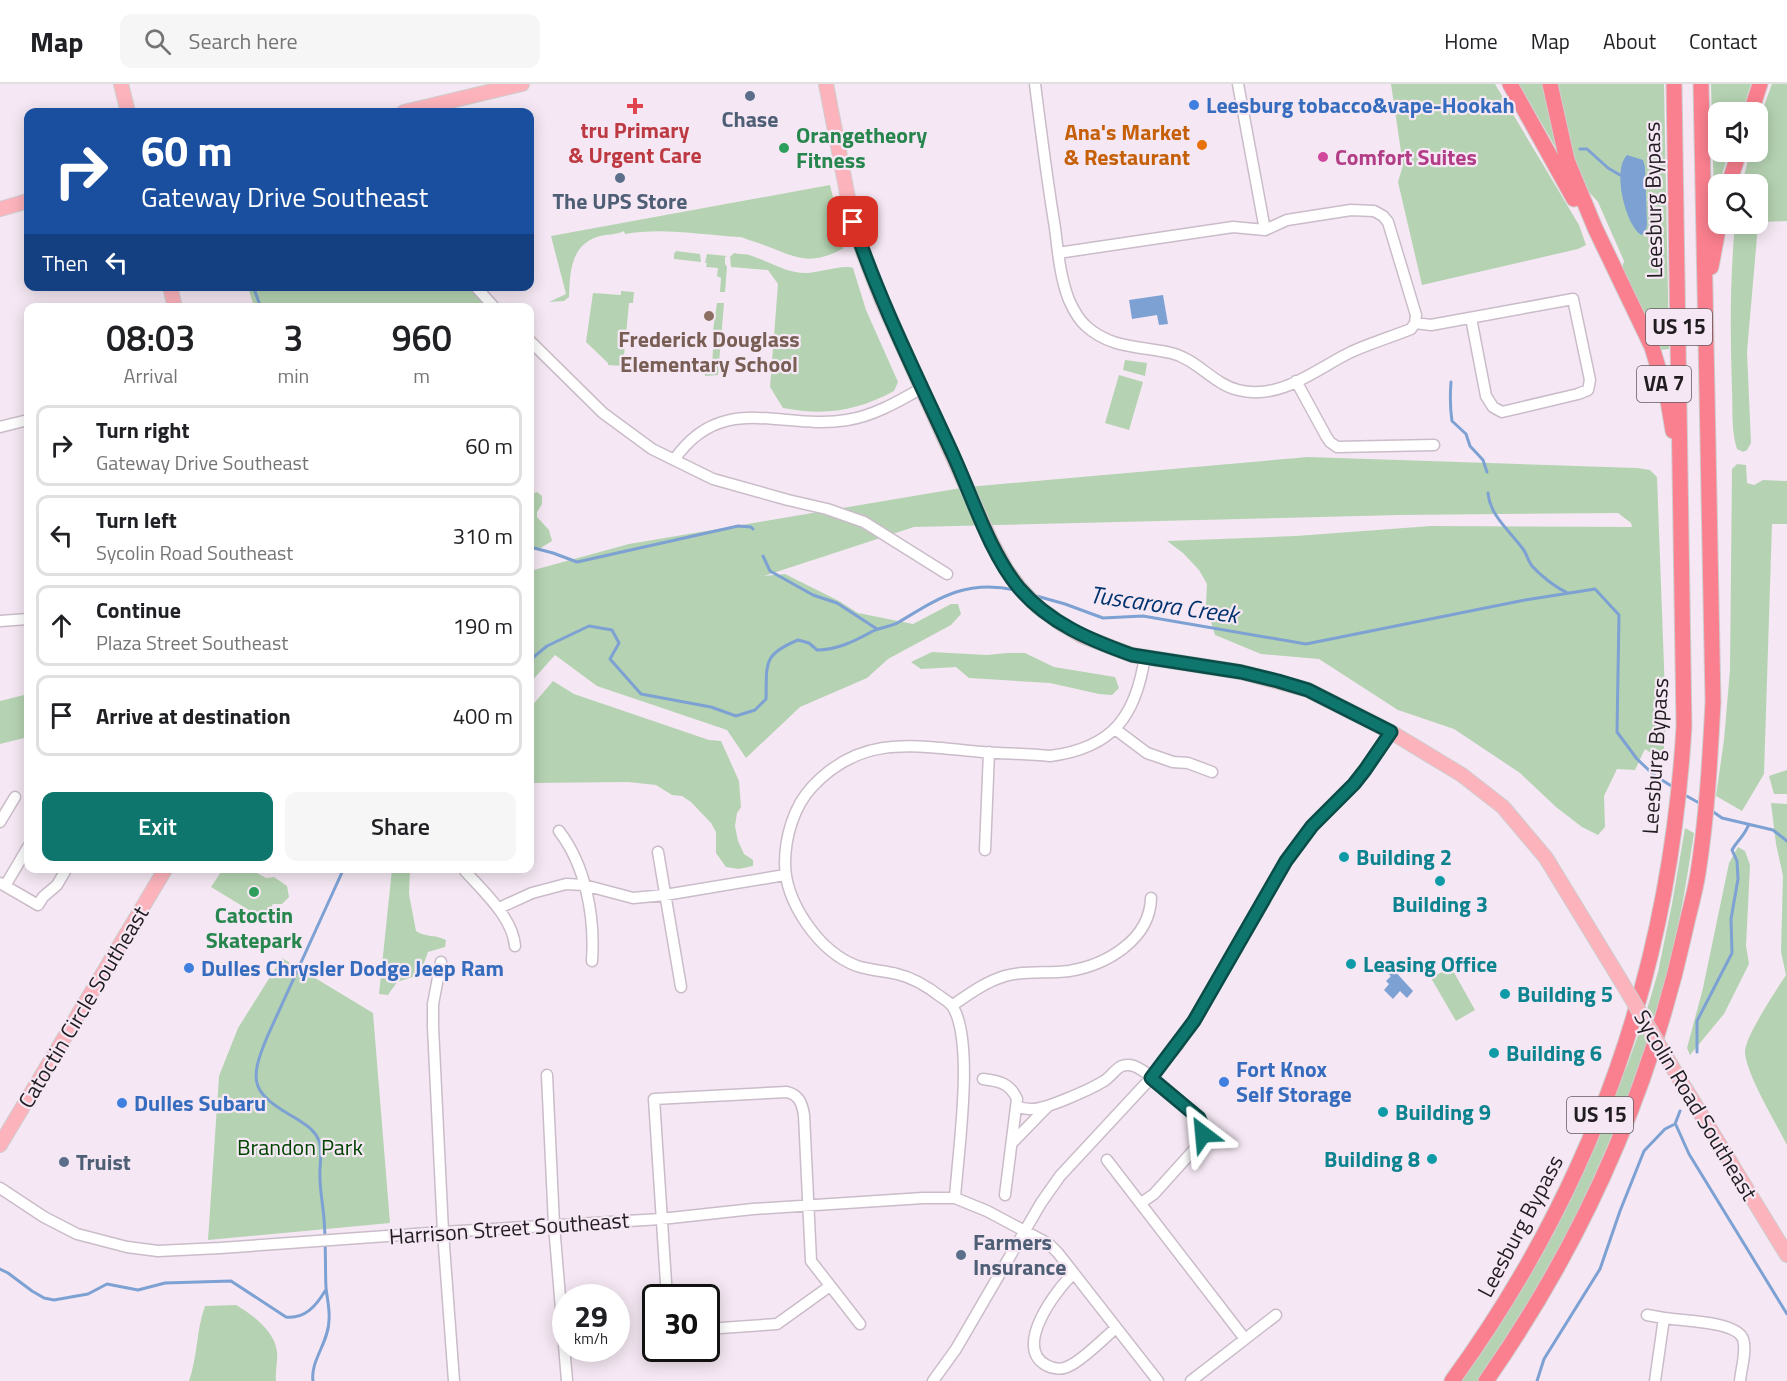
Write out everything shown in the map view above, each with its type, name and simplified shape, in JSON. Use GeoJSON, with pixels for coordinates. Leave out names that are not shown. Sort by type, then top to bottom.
{"type":"FeatureCollection","features":[{"type":"Feature","properties":{"kind":"highway"},"geometry":{"type":"LineString","coordinates":[[1510,84],[1609,258]]}},
{"type":"Feature","properties":{"kind":"highway","name":"Leesburg Bypass"},"geometry":{"type":"LineString","coordinates":[[1452,1381],[1492,1326],[1535,1253],[1574,1178],[1610,1090],[1644,986],[1667,881],[1676,821],[1684,726],[1674,84]]}},
{"type":"Feature","properties":{"kind":"highway","name":"US 15"},"geometry":{"type":"LineString","coordinates":[[1486,1381],[1534,1309],[1569,1248],[1609,1165],[1631,1111],[1660,1027],[1677,966],[1697,876],[1710,772],[1713,702],[1701,84]]}},
{"type":"Feature","properties":{"kind":"highway"},"geometry":{"type":"LineString","coordinates":[[1754,102],[1760,84]]}},
{"type":"Feature","properties":{"kind":"highway","name":"VA 7"},"geometry":{"type":"LineString","coordinates":[[1550,85],[1567,160],[1609,258],[1635,307],[1661,374],[1673,430],[1680,521]]}},
{"type":"Feature","properties":{"kind":"highway"},"geometry":{"type":"LineString","coordinates":[[1705,300],[1717,234]]}},
{"type":"Feature","properties":{"kind":"main road"},"geometry":{"type":"LineString","coordinates":[[121,84],[127,108]]}},
{"type":"Feature","properties":{"kind":"main road"},"geometry":{"type":"LineString","coordinates":[[421,108],[522,84]]}},
{"type":"Feature","properties":{"kind":"main road","name":"Sycolin Road Southeast"},"geometry":{"type":"LineString","coordinates":[[826,84],[853,222],[882,301],[991,541],[1020,588],[1038,607],[1060,623],[1082,636],[1132,655],[1241,672],[1308,690],[1391,732],[1462,775],[1503,807],[1546,858],[1569,893],[1787,1255]]}},
{"type":"Feature","properties":{"kind":"main road"},"geometry":{"type":"LineString","coordinates":[[0,209],[24,202]]}},
{"type":"Feature","properties":{"kind":"main road","name":"Catoctin Circle Southeast"},"geometry":{"type":"LineString","coordinates":[[0,1145],[162,873]]}},
{"type":"Feature","properties":{"kind":"street"},"geometry":{"type":"LineString","coordinates":[[1035,84],[1058,252],[1068,297],[1077,316],[1098,335],[1118,344],[1173,353],[1191,361],[1216,380],[1236,390],[1255,393],[1273,391],[1296,381],[1354,351],[1411,329],[1415,323],[1416,315],[1389,222],[1374,211],[1351,210],[1287,220],[1265,230],[1233,227],[1058,252]]}},
{"type":"Feature","properties":{"kind":"street"},"geometry":{"type":"LineString","coordinates":[[1238,84],[1265,230]]}},
{"type":"Feature","properties":{"kind":"street"},"geometry":{"type":"LineString","coordinates":[[480,291],[490,303]]}},
{"type":"Feature","properties":{"kind":"street"},"geometry":{"type":"LineString","coordinates":[[1415,323],[1431,325],[1573,298],[1590,380],[1588,390],[1502,412],[1493,407],[1485,396],[1471,318]]}},
{"type":"Feature","properties":{"kind":"street"},"geometry":{"type":"LineString","coordinates":[[534,345],[612,421],[674,460],[713,479],[843,513],[873,527],[947,574]]}},
{"type":"Feature","properties":{"kind":"street"},"geometry":{"type":"LineString","coordinates":[[1296,381],[1326,436],[1336,447],[1434,445]]}},
{"type":"Feature","properties":{"kind":"street"},"geometry":{"type":"LineString","coordinates":[[674,460],[681,449],[694,438],[725,422],[756,417],[831,422],[847,420],[888,406],[922,388]]}},
{"type":"Feature","properties":{"kind":"street"},"geometry":{"type":"LineString","coordinates":[[0,427],[24,421]]}},
{"type":"Feature","properties":{"kind":"street"},"geometry":{"type":"LineString","coordinates":[[0,621],[24,619]]}},
{"type":"Feature","properties":{"kind":"street"},"geometry":{"type":"LineString","coordinates":[[955,1198],[964,1047],[953,1005],[915,980],[856,966],[837,954],[807,923],[793,898],[785,875],[786,847],[794,818],[800,804],[816,783],[843,761],[865,751],[889,746],[1050,756],[1066,754],[1098,741],[1115,729],[1133,703],[1139,688],[1145,656]]}},
{"type":"Feature","properties":{"kind":"street"},"geometry":{"type":"LineString","coordinates":[[1115,729],[1147,753],[1173,762],[1188,763],[1212,772]]}},
{"type":"Feature","properties":{"kind":"street"},"geometry":{"type":"LineString","coordinates":[[933,1381],[956,1349],[1024,1231],[1060,1176],[1151,1078],[1194,1021],[1286,861],[1312,826],[1354,784],[1391,732]]}},
{"type":"Feature","properties":{"kind":"street"},"geometry":{"type":"LineString","coordinates":[[985,850],[989,752]]}},
{"type":"Feature","properties":{"kind":"street"},"geometry":{"type":"LineString","coordinates":[[0,822],[15,797]]}},
{"type":"Feature","properties":{"kind":"street"},"geometry":{"type":"LineString","coordinates":[[559,831],[576,857],[584,885],[592,919],[592,961]]}},
{"type":"Feature","properties":{"kind":"street"},"geometry":{"type":"LineString","coordinates":[[658,852],[681,987]]}},
{"type":"Feature","properties":{"kind":"street"},"geometry":{"type":"LineString","coordinates":[[24,854],[3,884],[38,905],[43,897],[57,885],[64,873]]}},
{"type":"Feature","properties":{"kind":"street"},"geometry":{"type":"LineString","coordinates":[[467,873],[499,909],[515,939],[515,946]]}},
{"type":"Feature","properties":{"kind":"street"},"geometry":{"type":"LineString","coordinates":[[499,909],[544,889],[566,884],[584,885],[633,898],[665,895],[785,875]]}},
{"type":"Feature","properties":{"kind":"street"},"geometry":{"type":"LineString","coordinates":[[953,1005],[988,982],[1005,976],[1031,972],[1067,971],[1095,965],[1108,958],[1142,930],[1150,913],[1151,898]]}},
{"type":"Feature","properties":{"kind":"street"},"geometry":{"type":"LineString","coordinates":[[441,962],[433,1004],[433,1027],[443,1232],[454,1381]]}},
{"type":"Feature","properties":{"kind":"street"},"geometry":{"type":"LineString","coordinates":[[1017,1107],[1032,1110],[1047,1106],[1104,1081],[1114,1070],[1126,1065],[1138,1068],[1151,1078],[1199,1118],[1203,1127],[1198,1144],[1154,1194],[1141,1203]]}},
{"type":"Feature","properties":{"kind":"street"},"geometry":{"type":"LineString","coordinates":[[547,1076],[554,1225],[567,1381]]}},
{"type":"Feature","properties":{"kind":"street"},"geometry":{"type":"LineString","coordinates":[[983,1079],[1006,1084],[1017,1096],[1005,1195]]}},
{"type":"Feature","properties":{"kind":"street"},"geometry":{"type":"LineString","coordinates":[[666,1284],[654,1099],[780,1092],[796,1095],[802,1104],[804,1115],[811,1261],[860,1324]]}},
{"type":"Feature","properties":{"kind":"street"},"geometry":{"type":"LineString","coordinates":[[1013,1143],[1047,1106]]}},
{"type":"Feature","properties":{"kind":"street"},"geometry":{"type":"LineString","coordinates":[[1107,1160],[1245,1339]]}},
{"type":"Feature","properties":{"kind":"street","name":"Harrison Street Southeast"},"geometry":{"type":"LineString","coordinates":[[0,1188],[60,1227],[127,1247],[172,1251],[661,1219],[753,1209],[955,1198],[986,1210],[1049,1244],[1158,1381]]}},
{"type":"Feature","properties":{"kind":"street"},"geometry":{"type":"LineString","coordinates":[[1073,1274],[1062,1284],[1036,1328],[1033,1341],[1037,1356],[1048,1366],[1055,1368],[1070,1366],[1116,1328]]}},
{"type":"Feature","properties":{"kind":"street"},"geometry":{"type":"LineString","coordinates":[[720,1328],[777,1324],[830,1286]]}},
{"type":"Feature","properties":{"kind":"street"},"geometry":{"type":"LineString","coordinates":[[1191,1381],[1276,1315]]}},
{"type":"Feature","properties":{"kind":"street"},"geometry":{"type":"LineString","coordinates":[[1647,1316],[1728,1327],[1739,1334],[1744,1347],[1740,1381]]}},
{"type":"Feature","properties":{"kind":"street"},"geometry":{"type":"LineString","coordinates":[[1655,1381],[1664,1318]]}},
{"type":"Feature","properties":{"kind":"green space"},"geometry":{"type":"Polygon","coordinates":[[[1391,84],[1495,84],[1579,225],[1586,245],[1578,249],[1422,285],[1398,182],[1403,165],[1391,84]]]}},
{"type":"Feature","properties":{"kind":"green space"},"geometry":{"type":"Polygon","coordinates":[[[1519,84],[1543,84],[1556,148],[1519,84]]]}},
{"type":"Feature","properties":{"kind":"green space"},"geometry":{"type":"Polygon","coordinates":[[[1557,84],[1664,84],[1669,349],[1658,350],[1622,268],[1624,261],[1598,202],[1581,183],[1567,137],[1557,84]]]}},
{"type":"Feature","properties":{"kind":"green space"},"geometry":{"type":"Polygon","coordinates":[[[1711,84],[1751,84],[1745,102],[1711,102],[1711,84]]]}},
{"type":"Feature","properties":{"kind":"green space"},"geometry":{"type":"Polygon","coordinates":[[[1772,84],[1787,84],[1787,221],[1768,222],[1768,174],[1744,174],[1748,162],[1768,162],[1768,102],[1765,102],[1772,84]]]}},
{"type":"Feature","properties":{"kind":"green space"},"geometry":{"type":"Polygon","coordinates":[[[1713,162],[1726,162],[1722,174],[1713,174],[1713,162]]]}},
{"type":"Feature","properties":{"kind":"green space"},"geometry":{"type":"Polygon","coordinates":[[[830,185],[843,239],[841,246],[844,248],[830,255],[807,259],[796,257],[741,237],[668,231],[625,234],[624,231],[597,237],[581,247],[571,270],[569,297],[564,301],[549,302],[566,294],[551,236],[830,185]]]}},
{"type":"Feature","properties":{"kind":"green space"},"geometry":{"type":"Polygon","coordinates":[[[1734,234],[1757,234],[1747,352],[1751,443],[1743,452],[1737,449],[1733,420],[1731,286],[1734,234]]]}},
{"type":"Feature","properties":{"kind":"green space"},"geometry":{"type":"Polygon","coordinates":[[[676,251],[700,254],[701,262],[674,259],[676,251]]]}},
{"type":"Feature","properties":{"kind":"green space"},"geometry":{"type":"Polygon","coordinates":[[[734,253],[750,255],[799,273],[843,267],[853,268],[866,310],[898,382],[894,391],[867,403],[840,410],[813,412],[783,408],[770,387],[778,284],[768,270],[731,267],[730,257],[734,253]]]}},
{"type":"Feature","properties":{"kind":"green space"},"geometry":{"type":"Polygon","coordinates":[[[707,254],[727,256],[725,257],[727,267],[725,292],[720,292],[721,278],[717,276],[718,268],[706,267],[707,254]]]}},
{"type":"Feature","properties":{"kind":"green space"},"geometry":{"type":"Polygon","coordinates":[[[249,291],[471,291],[484,303],[253,303],[249,291]]]}},
{"type":"Feature","properties":{"kind":"green space"},"geometry":{"type":"Polygon","coordinates":[[[621,291],[634,292],[633,303],[629,303],[623,366],[608,365],[586,342],[593,293],[621,295],[621,291]]]}},
{"type":"Feature","properties":{"kind":"green space"},"geometry":{"type":"Polygon","coordinates":[[[717,303],[724,303],[718,375],[705,376],[705,365],[712,364],[714,338],[712,337],[717,303]]]}},
{"type":"Feature","properties":{"kind":"green space"},"geometry":{"type":"Polygon","coordinates":[[[1125,360],[1147,363],[1145,376],[1123,370],[1125,360]]]}},
{"type":"Feature","properties":{"kind":"green space"},"geometry":{"type":"Polygon","coordinates":[[[1119,375],[1143,382],[1129,430],[1105,423],[1119,375]]]}},
{"type":"Feature","properties":{"kind":"green space"},"geometry":{"type":"Polygon","coordinates":[[[1308,457],[1650,470],[1657,477],[1666,720],[1663,761],[1645,749],[1635,770],[1617,769],[1604,796],[1605,827],[1598,835],[1582,827],[1556,807],[1520,773],[1454,729],[1398,710],[1319,659],[1261,654],[1215,635],[1206,605],[1207,584],[1199,570],[1183,553],[1167,541],[1296,536],[1431,526],[1632,527],[1631,523],[1618,513],[1399,515],[914,527],[764,576],[785,574],[858,613],[913,624],[951,604],[958,604],[961,614],[951,625],[888,659],[867,678],[800,707],[746,758],[727,730],[597,686],[555,655],[534,679],[534,570],[629,544],[967,487],[1308,457]]]}},
{"type":"Feature","properties":{"kind":"green space"},"geometry":{"type":"Polygon","coordinates":[[[1737,464],[1746,465],[1747,483],[1754,485],[1763,480],[1787,481],[1787,524],[1772,524],[1764,774],[1742,811],[1716,796],[1730,670],[1732,469],[1737,464]]]}},
{"type":"Feature","properties":{"kind":"green space"},"geometry":{"type":"Polygon","coordinates":[[[537,492],[542,496],[542,504],[537,517],[549,530],[552,541],[534,550],[534,493],[537,492]]]}},
{"type":"Feature","properties":{"kind":"green space"},"geometry":{"type":"Polygon","coordinates":[[[932,652],[987,655],[1025,653],[1054,667],[1115,677],[1119,688],[1112,695],[1050,683],[969,678],[956,667],[921,669],[911,662],[932,652]]]}},
{"type":"Feature","properties":{"kind":"green space"},"geometry":{"type":"Polygon","coordinates":[[[553,681],[574,694],[709,740],[721,741],[739,781],[741,807],[737,813],[735,826],[738,841],[744,854],[753,860],[753,866],[739,869],[726,867],[716,853],[716,832],[711,823],[691,802],[682,796],[672,795],[656,785],[628,782],[534,783],[534,703],[553,681]]]}},
{"type":"Feature","properties":{"kind":"green space"},"geometry":{"type":"Polygon","coordinates":[[[24,695],[24,738],[0,744],[0,701],[24,695]]]}},
{"type":"Feature","properties":{"kind":"green space"},"geometry":{"type":"Polygon","coordinates":[[[1787,770],[1787,794],[1774,794],[1769,776],[1787,770]]]}},
{"type":"Feature","properties":{"kind":"green space"},"geometry":{"type":"Polygon","coordinates":[[[1771,803],[1787,804],[1787,1145],[1750,1073],[1745,1052],[1755,1025],[1786,975],[1781,952],[1783,876],[1771,803]]]}},
{"type":"Feature","properties":{"kind":"green space"},"geometry":{"type":"Polygon","coordinates":[[[1685,828],[1694,833],[1683,899],[1659,1007],[1635,1080],[1592,1181],[1533,1299],[1479,1381],[1459,1381],[1523,1288],[1554,1233],[1627,1066],[1658,972],[1685,828]]]}},
{"type":"Feature","properties":{"kind":"green space"},"geometry":{"type":"Polygon","coordinates":[[[1738,847],[1745,851],[1750,865],[1746,946],[1749,964],[1724,1014],[1690,1055],[1687,1048],[1703,988],[1729,863],[1738,847]]]}},
{"type":"Feature","properties":{"kind":"green space","name":"Catoctin Skatepark"},"geometry":{"type":"Polygon","coordinates":[[[220,873],[257,873],[266,878],[274,877],[287,886],[289,897],[282,904],[273,904],[264,919],[211,887],[220,873]]]}},
{"type":"Feature","properties":{"kind":"green space"},"geometry":{"type":"Polygon","coordinates":[[[392,873],[410,873],[409,894],[416,931],[446,940],[445,947],[428,952],[421,971],[416,976],[397,982],[388,995],[379,994],[392,873]]]}},
{"type":"Feature","properties":{"kind":"green space","name":"Brandon Park"},"geometry":{"type":"Polygon","coordinates":[[[282,958],[373,1013],[390,1223],[208,1240],[219,1076],[238,1028],[282,958]]]}},
{"type":"Feature","properties":{"kind":"green space"},"geometry":{"type":"Polygon","coordinates":[[[1451,967],[1475,1010],[1456,1021],[1431,978],[1451,967]]]}},
{"type":"Feature","properties":{"kind":"green space"},"geometry":{"type":"Polygon","coordinates":[[[236,1305],[256,1319],[272,1337],[277,1352],[276,1381],[189,1381],[205,1306],[236,1305]]]}},
{"type":"Feature","properties":{"kind":"water"},"geometry":{"type":"Polygon","coordinates":[[[1627,155],[1643,160],[1645,167],[1647,225],[1645,233],[1641,235],[1630,220],[1622,197],[1621,172],[1627,155]]]}},
{"type":"Feature","properties":{"kind":"water"},"geometry":{"type":"Polygon","coordinates":[[[1163,295],[1168,324],[1159,325],[1157,315],[1132,319],[1129,300],[1163,295]]]}},
{"type":"Feature","properties":{"kind":"water"},"geometry":{"type":"Polygon","coordinates":[[[1392,968],[1413,991],[1407,998],[1400,991],[1393,999],[1384,990],[1389,984],[1386,981],[1391,976],[1387,973],[1392,968]]]}},
{"type":"Feature","properties":{"kind":"waterway"},"geometry":{"type":"LineString","coordinates":[[1580,149],[1587,149],[1608,168],[1620,175]]}},
{"type":"Feature","properties":{"kind":"waterway"},"geometry":{"type":"LineString","coordinates":[[255,291],[259,303]]}},
{"type":"Feature","properties":{"kind":"waterway"},"geometry":{"type":"LineString","coordinates":[[1451,382],[1452,421],[1466,434],[1470,446],[1483,460],[1487,472]]}},
{"type":"Feature","properties":{"kind":"waterway"},"geometry":{"type":"LineString","coordinates":[[1488,493],[1492,509],[1523,549],[1532,566],[1566,592]]}},
{"type":"Feature","properties":{"kind":"waterway"},"geometry":{"type":"LineString","coordinates":[[534,548],[577,562],[738,526],[753,529]]}},
{"type":"Feature","properties":{"kind":"waterway"},"geometry":{"type":"LineString","coordinates":[[763,556],[770,571],[813,595],[837,603],[877,629]]}},
{"type":"Feature","properties":{"kind":"waterway","name":"Tuscarora Creek"},"geometry":{"type":"LineString","coordinates":[[534,657],[547,646],[589,626],[612,630],[619,643],[610,659],[641,694],[711,707],[736,716],[755,710],[766,699],[769,662],[772,656],[786,645],[798,640],[809,643],[817,650],[839,647],[876,630],[896,624],[940,598],[954,593],[982,587],[1015,590]]}},
{"type":"Feature","properties":{"kind":"waterway","name":"Tuscarora Creek"},"geometry":{"type":"LineString","coordinates":[[1033,595],[1103,618],[1143,616],[1306,644],[1525,600],[1595,589],[1619,615],[1617,732],[1637,759],[1654,775],[1673,787]]}},
{"type":"Feature","properties":{"kind":"waterway","name":"Tuscarora Creek"},"geometry":{"type":"LineString","coordinates":[[1683,794],[1701,804]]}},
{"type":"Feature","properties":{"kind":"waterway","name":"Tuscarora Creek"},"geometry":{"type":"LineString","coordinates":[[1712,811],[1722,818],[1773,830],[1787,841]]}},
{"type":"Feature","properties":{"kind":"waterway"},"geometry":{"type":"LineString","coordinates":[[1697,1052],[1697,1021],[1732,953],[1731,919],[1738,879],[1737,861],[1732,850],[1748,826]]}},
{"type":"Feature","properties":{"kind":"waterway","name":"Tuscarora Creek"},"geometry":{"type":"LineString","coordinates":[[313,1381],[314,1366],[326,1336],[329,1316],[325,1228],[320,1183],[320,1145],[310,1128],[282,1110],[263,1094],[256,1076],[257,1065],[268,1035],[342,873]]}},
{"type":"Feature","properties":{"kind":"waterway"},"geometry":{"type":"LineString","coordinates":[[1537,1381],[1544,1359],[1600,1269],[1644,1151],[1665,1129],[1675,1124],[1680,1111]]}},
{"type":"Feature","properties":{"kind":"waterway"},"geometry":{"type":"LineString","coordinates":[[1676,1125],[1689,1154],[1787,1314]]}},
{"type":"Feature","properties":{"kind":"waterway"},"geometry":{"type":"LineString","coordinates":[[0,1269],[44,1298],[54,1300],[88,1294],[107,1284],[138,1290],[165,1283],[231,1281],[286,1317],[304,1314],[318,1302],[325,1291]]}},
{"type":"Feature","properties":{"kind":"place","name":"Chase"},"geometry":{"type":"Point","coordinates":[750,96]}},
{"type":"Feature","properties":{"kind":"place","name":"Leesburg tobacco&vape-Hookah"},"geometry":{"type":"Point","coordinates":[1194,105]}},
{"type":"Feature","properties":{"kind":"place","name":"tru Primary & Urgent Care"},"geometry":{"type":"Point","coordinates":[635,106]}},
{"type":"Feature","properties":{"kind":"place","name":"Ana's Market & Restaurant"},"geometry":{"type":"Point","coordinates":[1202,145]}},
{"type":"Feature","properties":{"kind":"place","name":"Orangetheory Fitness"},"geometry":{"type":"Point","coordinates":[784,148]}},
{"type":"Feature","properties":{"kind":"place","name":"Comfort Suites"},"geometry":{"type":"Point","coordinates":[1323,157]}},
{"type":"Feature","properties":{"kind":"place","name":"The UPS Store"},"geometry":{"type":"Point","coordinates":[620,178]}},
{"type":"Feature","properties":{"kind":"place","name":"Frederick Douglass Elementary School"},"geometry":{"type":"Point","coordinates":[709,316]}},
{"type":"Feature","properties":{"kind":"place","name":"Building 2"},"geometry":{"type":"Point","coordinates":[1344,857]}},
{"type":"Feature","properties":{"kind":"place","name":"Building 3"},"geometry":{"type":"Point","coordinates":[1440,881]}},
{"type":"Feature","properties":{"kind":"place","name":"Catoctin Skatepark"},"geometry":{"type":"Point","coordinates":[254,892]}},
{"type":"Feature","properties":{"kind":"place","name":"Leasing Office"},"geometry":{"type":"Point","coordinates":[1351,964]}},
{"type":"Feature","properties":{"kind":"place","name":"Dulles Chrysler Dodge Jeep Ram"},"geometry":{"type":"Point","coordinates":[189,968]}},
{"type":"Feature","properties":{"kind":"place","name":"Building 5"},"geometry":{"type":"Point","coordinates":[1505,994]}},
{"type":"Feature","properties":{"kind":"place","name":"Building 6"},"geometry":{"type":"Point","coordinates":[1494,1053]}},
{"type":"Feature","properties":{"kind":"place","name":"Fort Knox Self Storage"},"geometry":{"type":"Point","coordinates":[1224,1082]}},
{"type":"Feature","properties":{"kind":"place","name":"Dulles Subaru"},"geometry":{"type":"Point","coordinates":[122,1103]}},
{"type":"Feature","properties":{"kind":"place","name":"Building 9"},"geometry":{"type":"Point","coordinates":[1383,1112]}},
{"type":"Feature","properties":{"kind":"place","name":"Building 8"},"geometry":{"type":"Point","coordinates":[1432,1159]}},
{"type":"Feature","properties":{"kind":"place","name":"Truist"},"geometry":{"type":"Point","coordinates":[64,1162]}},
{"type":"Feature","properties":{"kind":"place","name":"Farmers Insurance"},"geometry":{"type":"Point","coordinates":[961,1255]}},
{"type":"Feature","properties":{"kind":"route"},"geometry":{"type":"LineString","coordinates":[[853,222],[882,301],[991,541],[1020,588],[1038,607],[1082,636],[1132,655],[1241,672],[1278,681],[1308,690],[1391,732],[1354,784],[1304,835],[1286,861],[1194,1021],[1151,1078],[1199,1118],[1203,1134]]}}]}
